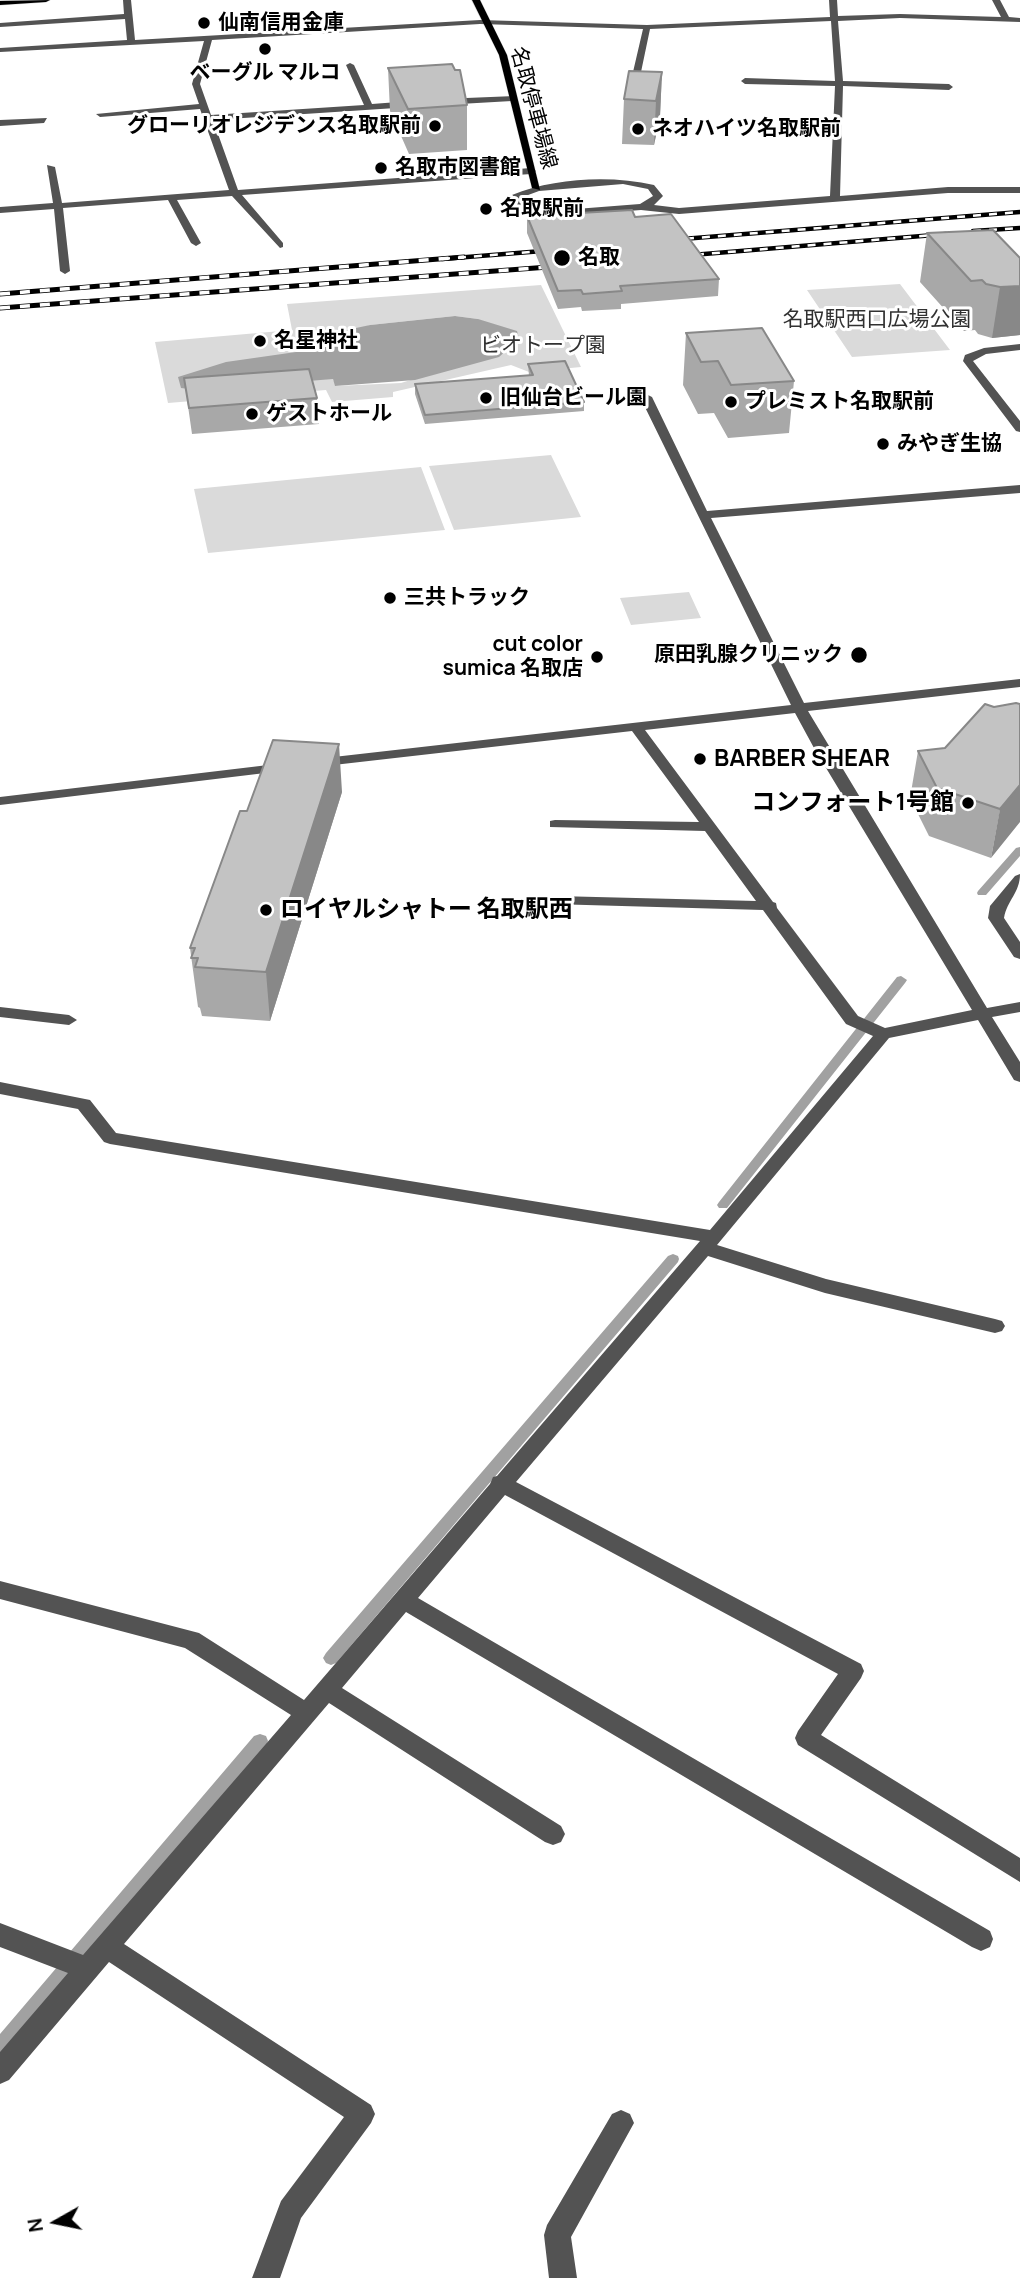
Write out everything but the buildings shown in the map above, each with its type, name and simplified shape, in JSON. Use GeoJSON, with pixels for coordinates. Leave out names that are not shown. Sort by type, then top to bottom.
{"type":"FeatureCollection","features":[{"type":"Feature","properties":{"kind":"main road"},"geometry":{"type":"LineString","coordinates":[[0,3],[46,0]]}},
{"type":"Feature","properties":{"kind":"main road","name":"名取停車場線"},"geometry":{"type":"LineString","coordinates":[[476,0],[503,55],[537,188]]}},
{"type":"Feature","properties":{"kind":"street"},"geometry":{"type":"LineString","coordinates":[[127,0],[131,44]]}},
{"type":"Feature","properties":{"kind":"street"},"geometry":{"type":"LineString","coordinates":[[833,0],[839,83],[835,198]]}},
{"type":"Feature","properties":{"kind":"street"},"geometry":{"type":"LineString","coordinates":[[996,0],[1006,19]]}},
{"type":"Feature","properties":{"kind":"street"},"geometry":{"type":"LineString","coordinates":[[0,18],[8,14],[15,2]]}},
{"type":"Feature","properties":{"kind":"street"},"geometry":{"type":"LineString","coordinates":[[0,25],[130,16]]}},
{"type":"Feature","properties":{"kind":"street"},"geometry":{"type":"LineString","coordinates":[[0,50],[489,23],[647,27],[900,16],[1020,20]]}},
{"type":"Feature","properties":{"kind":"street"},"geometry":{"type":"LineString","coordinates":[[637,72],[647,27]]}},
{"type":"Feature","properties":{"kind":"street"},"geometry":{"type":"LineString","coordinates":[[208,40],[196,77],[208,118],[234,192],[280,245]]}},
{"type":"Feature","properties":{"kind":"street"},"geometry":{"type":"LineString","coordinates":[[350,65],[369,107]]}},
{"type":"Feature","properties":{"kind":"street"},"geometry":{"type":"LineString","coordinates":[[746,81],[949,87]]}},
{"type":"Feature","properties":{"kind":"street"},"geometry":{"type":"LineString","coordinates":[[432,102],[512,98]]}},
{"type":"Feature","properties":{"kind":"street"},"geometry":{"type":"LineString","coordinates":[[208,118],[419,103]]}},
{"type":"Feature","properties":{"kind":"street"},"geometry":{"type":"LineString","coordinates":[[100,114],[204,106]]}},
{"type":"Feature","properties":{"kind":"street"},"geometry":{"type":"LineString","coordinates":[[0,123],[44,120]]}},
{"type":"Feature","properties":{"kind":"street"},"geometry":{"type":"LineString","coordinates":[[50,167],[58,205],[65,271]]}},
{"type":"Feature","properties":{"kind":"street"},"geometry":{"type":"LineString","coordinates":[[0,210],[531,171]]}},
{"type":"Feature","properties":{"kind":"street"},"geometry":{"type":"LineString","coordinates":[[641,207],[654,202],[658,196],[651,187],[640,182],[537,188],[515,197],[520,208],[551,214],[641,207],[679,212],[948,190],[1020,190]]}},
{"type":"Feature","properties":{"kind":"street"},"geometry":{"type":"LineString","coordinates":[[171,197],[196,243]]}},
{"type":"Feature","properties":{"kind":"street"},"geometry":{"type":"LineString","coordinates":[[1020,347],[974,353],[968,361],[1020,429]]}},
{"type":"Feature","properties":{"kind":"street"},"geometry":{"type":"LineString","coordinates":[[646,397],[799,708],[1020,1076]]}},
{"type":"Feature","properties":{"kind":"street"},"geometry":{"type":"LineString","coordinates":[[705,515],[1020,489]]}},
{"type":"Feature","properties":{"kind":"street"},"geometry":{"type":"LineString","coordinates":[[0,802],[1020,683]]}},
{"type":"Feature","properties":{"kind":"street"},"geometry":{"type":"LineString","coordinates":[[635,726],[771,906],[852,1020],[879,1032],[1020,1007]]}},
{"type":"Feature","properties":{"kind":"street"},"geometry":{"type":"LineString","coordinates":[[555,824],[709,827]]}},
{"type":"Feature","properties":{"kind":"street"},"geometry":{"type":"LineString","coordinates":[[1020,879],[998,906],[996,918],[1020,954]]}},
{"type":"Feature","properties":{"kind":"street"},"geometry":{"type":"LineString","coordinates":[[556,901],[771,906]]}},
{"type":"Feature","properties":{"kind":"street"},"geometry":{"type":"LineString","coordinates":[[0,1012],[69,1020]]}},
{"type":"Feature","properties":{"kind":"street"},"geometry":{"type":"LineString","coordinates":[[0,2071],[75,1964],[106,1946],[500,1483],[709,1243],[879,1032]]}},
{"type":"Feature","properties":{"kind":"street"},"geometry":{"type":"LineString","coordinates":[[0,1088],[84,1104],[110,1138],[709,1243],[825,1286],[995,1326]]}},
{"type":"Feature","properties":{"kind":"street"},"geometry":{"type":"LineString","coordinates":[[500,1483],[853,1671],[806,1738],[1020,1871]]}},
{"type":"Feature","properties":{"kind":"street"},"geometry":{"type":"LineString","coordinates":[[0,1590],[191,1640],[305,1712]]}},
{"type":"Feature","properties":{"kind":"street"},"geometry":{"type":"LineString","coordinates":[[402,1599],[981,1940]]}},
{"type":"Feature","properties":{"kind":"street"},"geometry":{"type":"LineString","coordinates":[[325,1689],[553,1834]]}},
{"type":"Feature","properties":{"kind":"street"},"geometry":{"type":"LineString","coordinates":[[0,1935],[75,1964]]}},
{"type":"Feature","properties":{"kind":"street"},"geometry":{"type":"LineString","coordinates":[[106,1946],[362,2114],[290,2210],[267,2278]]}},
{"type":"Feature","properties":{"kind":"street"},"geometry":{"type":"LineString","coordinates":[[563,2278],[556,2235],[621,2123]]}},
{"type":"Feature","properties":{"kind":"green space","name":"名取駅西口広場公園"},"geometry":{"type":"Polygon","coordinates":[[[900,284],[950,350],[852,357],[807,290],[900,284]]]}},
{"type":"Feature","properties":{"kind":"green space","name":"ビオトープ園"},"geometry":{"type":"Polygon","coordinates":[[[541,285],[581,367],[529,372],[511,365],[393,392],[393,397],[332,402],[326,390],[168,403],[155,342],[292,330],[287,304],[541,285]],[[455,316],[370,325],[296,352],[333,379],[336,386],[401,383],[436,372],[478,319],[455,316]]]}},
{"type":"Feature","properties":{"kind":"green space"},"geometry":{"type":"Polygon","coordinates":[[[551,455],[581,517],[454,530],[429,466],[551,455]]]}},
{"type":"Feature","properties":{"kind":"green space"},"geometry":{"type":"Polygon","coordinates":[[[421,467],[445,530],[208,553],[194,489],[421,467]]]}},
{"type":"Feature","properties":{"kind":"green space"},"geometry":{"type":"Polygon","coordinates":[[[689,592],[701,618],[631,625],[620,598],[689,592]]]}},
{"type":"Feature","properties":{"kind":"shaded area"},"geometry":{"type":"Polygon","coordinates":[[[455,316],[478,319],[517,331],[519,339],[499,357],[415,380],[335,386],[333,379],[197,390],[181,388],[178,377],[226,362],[296,352],[305,339],[370,325],[455,316]]]}},
{"type":"Feature","properties":{"kind":"waterway"},"geometry":{"type":"LineString","coordinates":[[982,893],[1020,850]]}},
{"type":"Feature","properties":{"kind":"waterway"},"geometry":{"type":"LineString","coordinates":[[723,1205],[901,980]]}},
{"type":"Feature","properties":{"kind":"waterway"},"geometry":{"type":"LineString","coordinates":[[331,1658],[673,1259]]}},
{"type":"Feature","properties":{"kind":"waterway"},"geometry":{"type":"LineString","coordinates":[[0,2047],[260,1741]]}},
{"type":"Feature","properties":{"kind":"railway"},"geometry":{"type":"LineString","coordinates":[[670,240],[1020,212]]}},
{"type":"Feature","properties":{"kind":"railway"},"geometry":{"type":"LineString","coordinates":[[973,231],[1020,228]]}},
{"type":"Feature","properties":{"kind":"railway"},"geometry":{"type":"LineString","coordinates":[[680,256],[946,234]]}},
{"type":"Feature","properties":{"kind":"railway"},"geometry":{"type":"LineString","coordinates":[[442,259],[555,250]]}},
{"type":"Feature","properties":{"kind":"railway"},"geometry":{"type":"LineString","coordinates":[[0,294],[464,257]]}},
{"type":"Feature","properties":{"kind":"railway"},"geometry":{"type":"LineString","coordinates":[[0,308],[562,266]]}},
{"type":"Feature","properties":{"kind":"place","name":"仙南信用金庫"},"geometry":{"type":"Point","coordinates":[204,23]}},
{"type":"Feature","properties":{"kind":"place","name":"ベーグル マルコ"},"geometry":{"type":"Point","coordinates":[265,49]}},
{"type":"Feature","properties":{"kind":"place","name":"グローリオレジデンス名取駅前"},"geometry":{"type":"Point","coordinates":[435,126]}},
{"type":"Feature","properties":{"kind":"place","name":"ネオハイツ名取駅前"},"geometry":{"type":"Point","coordinates":[638,129]}},
{"type":"Feature","properties":{"kind":"place","name":"名取市図書館"},"geometry":{"type":"Point","coordinates":[381,168]}},
{"type":"Feature","properties":{"kind":"place","name":"名取駅前"},"geometry":{"type":"Point","coordinates":[486,209]}},
{"type":"Feature","properties":{"kind":"place","name":"名取"},"geometry":{"type":"Point","coordinates":[562,258]}},
{"type":"Feature","properties":{"kind":"place","name":"名星神社"},"geometry":{"type":"Point","coordinates":[260,341]}},
{"type":"Feature","properties":{"kind":"place","name":"旧仙台ビール園"},"geometry":{"type":"Point","coordinates":[486,398]}},
{"type":"Feature","properties":{"kind":"place","name":"プレミスト名取駅前"},"geometry":{"type":"Point","coordinates":[731,402]}},
{"type":"Feature","properties":{"kind":"place","name":"ゲストホール"},"geometry":{"type":"Point","coordinates":[252,414]}},
{"type":"Feature","properties":{"kind":"place","name":"みやぎ生協"},"geometry":{"type":"Point","coordinates":[883,444]}},
{"type":"Feature","properties":{"kind":"place","name":"三共トラック"},"geometry":{"type":"Point","coordinates":[390,598]}},
{"type":"Feature","properties":{"kind":"place","name":"原田乳腺クリニック"},"geometry":{"type":"Point","coordinates":[859,655]}},
{"type":"Feature","properties":{"kind":"place","name":"cut color sumica 名取店"},"geometry":{"type":"Point","coordinates":[597,657]}},
{"type":"Feature","properties":{"kind":"place","name":"BARBER SHEAR"},"geometry":{"type":"Point","coordinates":[700,759]}},
{"type":"Feature","properties":{"kind":"place","name":"コンフォート1号館"},"geometry":{"type":"Point","coordinates":[968,803]}},
{"type":"Feature","properties":{"kind":"place","name":"ロイヤルシャトー 名取駅西"},"geometry":{"type":"Point","coordinates":[266,910]}}]}
